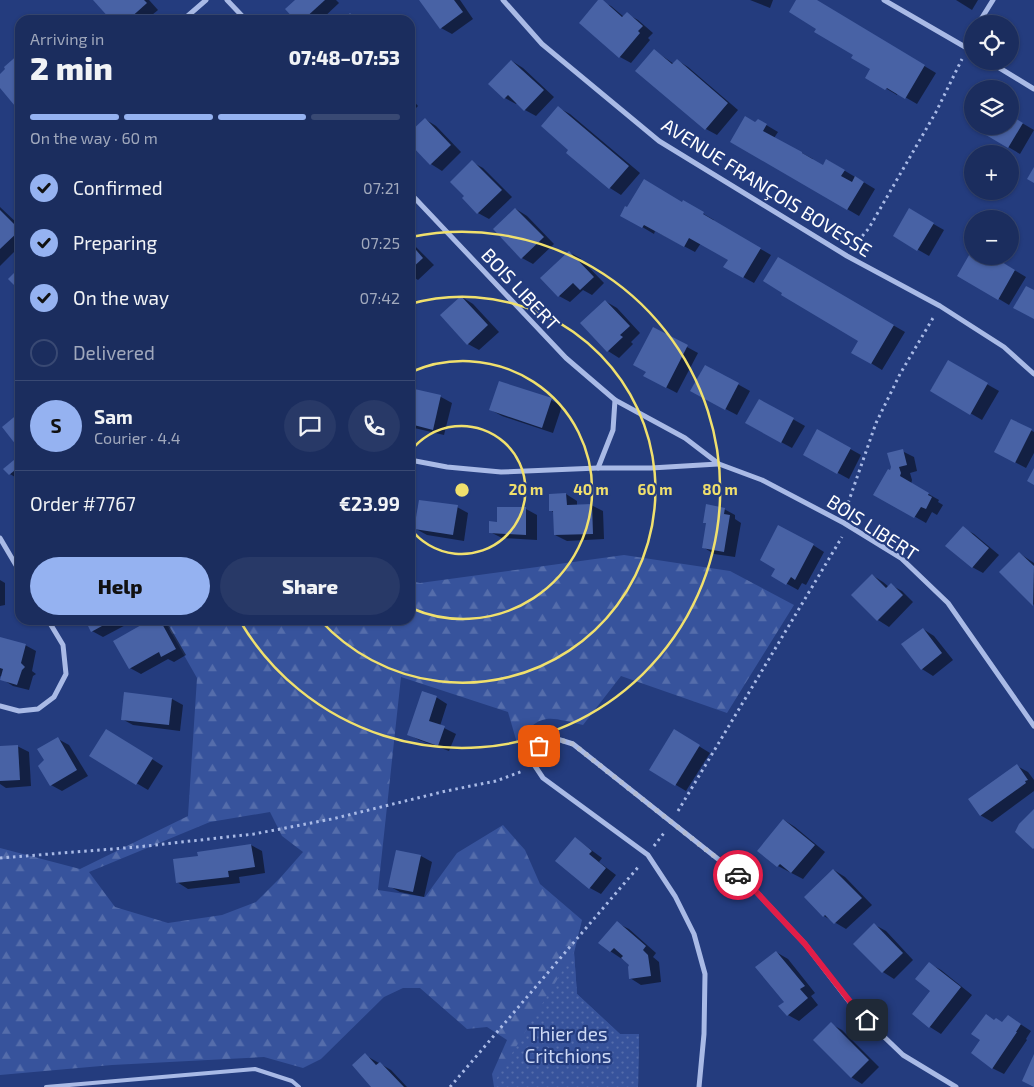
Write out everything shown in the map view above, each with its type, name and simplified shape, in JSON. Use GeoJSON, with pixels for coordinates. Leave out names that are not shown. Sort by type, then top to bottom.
{"type":"FeatureCollection","features":[{"type":"Feature","properties":{"kind":"street"},"geometry":{"type":"LineString","coordinates":[[188,15],[206,0]]}},
{"type":"Feature","properties":{"kind":"street"},"geometry":{"type":"LineString","coordinates":[[227,0],[241,15]]}},
{"type":"Feature","properties":{"kind":"street","name":"AVENUE FRANÇOIS BOVESSE"},"geometry":{"type":"LineString","coordinates":[[503,0],[542,44],[659,141],[847,256],[940,306],[1004,347],[1034,374]]}},
{"type":"Feature","properties":{"kind":"street"},"geometry":{"type":"LineString","coordinates":[[884,0],[964,46]]}},
{"type":"Feature","properties":{"kind":"street"},"geometry":{"type":"LineString","coordinates":[[984,15],[993,0]]}},
{"type":"Feature","properties":{"kind":"street"},"geometry":{"type":"LineString","coordinates":[[1003,70],[1034,89]]}},
{"type":"Feature","properties":{"kind":"street","name":"BOIS LIBERT"},"geometry":{"type":"LineString","coordinates":[[415,198],[566,358],[615,400],[685,438],[719,464],[762,480],[844,523],[901,558],[948,603],[1034,726]]}},
{"type":"Feature","properties":{"kind":"street"},"geometry":{"type":"LineString","coordinates":[[598,468],[613,430],[615,400]]}},
{"type":"Feature","properties":{"kind":"street","name":"BOIS LIBERT"},"geometry":{"type":"LineString","coordinates":[[415,461],[448,468],[501,472],[651,468],[719,464]]}},
{"type":"Feature","properties":{"kind":"street"},"geometry":{"type":"LineString","coordinates":[[0,538],[15,564]]}},
{"type":"Feature","properties":{"kind":"street"},"geometry":{"type":"LineString","coordinates":[[0,706],[19,711],[38,709],[54,698],[66,674],[63,645],[51,625]]}},
{"type":"Feature","properties":{"kind":"street"},"geometry":{"type":"LineString","coordinates":[[699,1087],[704,1034],[705,974],[694,934],[676,896],[648,855],[543,778],[535,766],[539,746],[554,738],[573,744],[670,823],[747,882],[805,944],[856,1009],[903,1055],[956,1087]]}},
{"type":"Feature","properties":{"kind":"lane"},"geometry":{"type":"LineString","coordinates":[[46,1087],[255,1069],[292,1081],[299,1087]]}},
{"type":"Feature","properties":{"kind":"path"},"geometry":{"type":"LineString","coordinates":[[847,256],[869,228],[964,60]]}},
{"type":"Feature","properties":{"kind":"path"},"geometry":{"type":"LineString","coordinates":[[846,507],[876,423],[900,374],[940,306]]}},
{"type":"Feature","properties":{"kind":"path"},"geometry":{"type":"LineString","coordinates":[[450,1087],[648,855],[670,823],[842,539]]}},
{"type":"Feature","properties":{"kind":"path"},"geometry":{"type":"LineString","coordinates":[[0,858],[137,847],[254,834],[332,819],[446,791],[496,781],[535,766]]}},
{"type":"Feature","properties":{"kind":"green space"},"geometry":{"type":"Polygon","coordinates":[[[624,555],[730,571],[794,605],[727,713],[621,676],[583,725],[562,720],[546,719],[532,726],[517,743],[508,712],[401,677],[378,890],[425,897],[457,853],[503,825],[525,850],[540,884],[582,920],[574,953],[577,994],[620,1034],[639,1034],[638,1087],[494,1087],[492,1074],[507,1040],[487,1027],[467,1029],[420,988],[403,988],[384,997],[321,1059],[303,1068],[264,1057],[112,1065],[0,1075],[0,848],[80,869],[188,816],[197,678],[167,625],[415,625],[415,582],[420,583],[624,555]],[[270,812],[210,822],[89,872],[115,907],[168,923],[222,915],[256,902],[303,852],[282,836],[270,812]]]}},
{"type":"Feature","properties":{"kind":"green space","name":"Thier des Critchions"},"geometry":{"type":"Polygon","coordinates":[[[574,952],[577,994],[620,1034],[639,1034],[638,1087],[494,1087],[494,1083],[574,952]]]}},
{"type":"Feature","properties":{"kind":"building"},"geometry":{"type":"Polygon","coordinates":[[[93,0],[144,0],[147,3],[134,15],[106,15],[93,0]]]}},
{"type":"Feature","properties":{"kind":"building"},"geometry":{"type":"Polygon","coordinates":[[[295,0],[325,0],[308,15],[290,15],[285,9],[295,0]]]}},
{"type":"Feature","properties":{"kind":"building"},"geometry":{"type":"Polygon","coordinates":[[[419,0],[454,0],[463,12],[440,29],[419,0]]]}},
{"type":"Feature","properties":{"kind":"building"},"geometry":{"type":"Polygon","coordinates":[[[598,0],[603,0],[622,17],[627,12],[643,26],[638,31],[640,33],[619,58],[579,23],[598,0]]]}},
{"type":"Feature","properties":{"kind":"building"},"geometry":{"type":"Polygon","coordinates":[[[796,0],[817,0],[925,65],[905,99],[865,78],[870,69],[851,58],[853,55],[814,32],[816,29],[789,12],[796,0]]]}},
{"type":"Feature","properties":{"kind":"building"},"geometry":{"type":"Polygon","coordinates":[[[654,49],[672,64],[677,59],[728,103],[705,130],[635,71],[654,49]]]}},
{"type":"Feature","properties":{"kind":"building"},"geometry":{"type":"Polygon","coordinates":[[[15,57],[15,106],[0,88],[0,74],[5,69],[4,67],[15,57]]]}},
{"type":"Feature","properties":{"kind":"building"},"geometry":{"type":"Polygon","coordinates":[[[511,60],[544,90],[524,111],[508,95],[504,99],[488,84],[511,60]]]}},
{"type":"Feature","properties":{"kind":"building"},"geometry":{"type":"Polygon","coordinates":[[[558,106],[629,166],[609,189],[566,153],[568,150],[541,126],[558,106]]]}},
{"type":"Feature","properties":{"kind":"building"},"geometry":{"type":"Polygon","coordinates":[[[745,116],[755,122],[758,119],[767,124],[763,131],[823,165],[826,159],[845,170],[841,176],[852,182],[855,176],[864,182],[847,210],[730,142],[745,116]]]}},
{"type":"Feature","properties":{"kind":"building"},"geometry":{"type":"Polygon","coordinates":[[[425,118],[451,145],[430,165],[415,149],[415,127],[425,118]]]}},
{"type":"Feature","properties":{"kind":"building"},"geometry":{"type":"Polygon","coordinates":[[[1019,121],[1023,123],[1019,130],[1019,121]]]}},
{"type":"Feature","properties":{"kind":"building"},"geometry":{"type":"Polygon","coordinates":[[[986,135],[1016,135],[1010,145],[1003,145],[986,135]]]}},
{"type":"Feature","properties":{"kind":"building"},"geometry":{"type":"Polygon","coordinates":[[[472,160],[502,190],[477,214],[462,198],[464,196],[450,182],[472,160]]]}},
{"type":"Feature","properties":{"kind":"building"},"geometry":{"type":"Polygon","coordinates":[[[1034,167],[1034,183],[1027,179],[1034,167]]]}},
{"type":"Feature","properties":{"kind":"building"},"geometry":{"type":"Polygon","coordinates":[[[644,179],[682,202],[683,200],[704,212],[703,214],[761,248],[743,278],[723,267],[728,260],[689,238],[684,247],[644,225],[642,228],[620,216],[644,179]]]}},
{"type":"Feature","properties":{"kind":"building"},"geometry":{"type":"Polygon","coordinates":[[[515,208],[544,237],[521,259],[493,229],[515,208]]]}},
{"type":"Feature","properties":{"kind":"building"},"geometry":{"type":"Polygon","coordinates":[[[909,208],[934,223],[917,251],[893,236],[909,208]]]}},
{"type":"Feature","properties":{"kind":"building"},"geometry":{"type":"Polygon","coordinates":[[[0,210],[15,225],[15,235],[0,249],[0,210]]]}},
{"type":"Feature","properties":{"kind":"building"},"geometry":{"type":"Polygon","coordinates":[[[415,249],[423,258],[415,265],[415,249]]]}},
{"type":"Feature","properties":{"kind":"building"},"geometry":{"type":"Polygon","coordinates":[[[569,251],[594,277],[580,290],[573,283],[558,297],[540,278],[569,251]]]}},
{"type":"Feature","properties":{"kind":"building"},"geometry":{"type":"Polygon","coordinates":[[[778,257],[894,325],[871,364],[851,353],[858,341],[781,295],[782,293],[763,281],[778,257]]]}},
{"type":"Feature","properties":{"kind":"building"},"geometry":{"type":"Polygon","coordinates":[[[964,264],[1007,265],[1015,270],[998,300],[957,276],[964,264]]]}},
{"type":"Feature","properties":{"kind":"building"},"geometry":{"type":"Polygon","coordinates":[[[15,272],[15,286],[8,279],[15,272]]]}},
{"type":"Feature","properties":{"kind":"building"},"geometry":{"type":"Polygon","coordinates":[[[1026,286],[1034,290],[1034,319],[1013,308],[1026,286]]]}},
{"type":"Feature","properties":{"kind":"building"},"geometry":{"type":"Polygon","coordinates":[[[461,296],[488,325],[467,345],[440,315],[461,296]]]}},
{"type":"Feature","properties":{"kind":"building"},"geometry":{"type":"Polygon","coordinates":[[[605,300],[630,326],[620,335],[623,337],[607,352],[580,323],[605,300]]]}},
{"type":"Feature","properties":{"kind":"building"},"geometry":{"type":"Polygon","coordinates":[[[653,327],[688,345],[666,388],[643,376],[646,372],[633,365],[653,327]]]}},
{"type":"Feature","properties":{"kind":"building"},"geometry":{"type":"Polygon","coordinates":[[[948,360],[988,383],[970,415],[930,391],[948,360]]]}},
{"type":"Feature","properties":{"kind":"building"},"geometry":{"type":"Polygon","coordinates":[[[705,365],[739,383],[725,410],[690,391],[705,365]]]}},
{"type":"Feature","properties":{"kind":"building"},"geometry":{"type":"Polygon","coordinates":[[[499,381],[552,398],[542,428],[489,410],[499,381]]]}},
{"type":"Feature","properties":{"kind":"building"},"geometry":{"type":"Polygon","coordinates":[[[415,389],[441,395],[433,430],[415,425],[415,389]]]}},
{"type":"Feature","properties":{"kind":"building"},"geometry":{"type":"Polygon","coordinates":[[[759,399],[794,418],[781,443],[745,423],[759,399]]]}},
{"type":"Feature","properties":{"kind":"building"},"geometry":{"type":"Polygon","coordinates":[[[15,416],[15,444],[2,427],[15,416]]]}},
{"type":"Feature","properties":{"kind":"building"},"geometry":{"type":"Polygon","coordinates":[[[1011,419],[1032,429],[1015,463],[994,452],[1011,419]]]}},
{"type":"Feature","properties":{"kind":"building"},"geometry":{"type":"Polygon","coordinates":[[[817,429],[851,448],[837,474],[803,455],[817,429]]]}},
{"type":"Feature","properties":{"kind":"building"},"geometry":{"type":"Polygon","coordinates":[[[903,449],[907,465],[899,467],[900,476],[929,493],[928,495],[932,497],[926,509],[921,507],[914,518],[873,495],[891,467],[887,453],[903,449]]]}},
{"type":"Feature","properties":{"kind":"building"},"geometry":{"type":"Polygon","coordinates":[[[15,459],[15,470],[9,475],[3,469],[15,459]]]}},
{"type":"Feature","properties":{"kind":"building"},"geometry":{"type":"Polygon","coordinates":[[[1034,468],[1034,485],[1027,481],[1034,468]]]}},
{"type":"Feature","properties":{"kind":"building"},"geometry":{"type":"Polygon","coordinates":[[[566,493],[567,505],[592,504],[593,534],[554,535],[553,511],[549,511],[549,494],[566,493]]]}},
{"type":"Feature","properties":{"kind":"building"},"geometry":{"type":"Polygon","coordinates":[[[419,500],[458,505],[453,535],[415,529],[419,500]]]}},
{"type":"Feature","properties":{"kind":"building"},"geometry":{"type":"Polygon","coordinates":[[[706,504],[725,508],[724,514],[730,515],[724,552],[702,548],[706,523],[703,523],[706,504]]]}},
{"type":"Feature","properties":{"kind":"building"},"geometry":{"type":"Polygon","coordinates":[[[497,507],[526,507],[526,535],[489,533],[489,521],[497,522],[497,507]]]}},
{"type":"Feature","properties":{"kind":"building"},"geometry":{"type":"Polygon","coordinates":[[[778,525],[814,544],[795,580],[791,577],[786,585],[771,576],[775,569],[760,560],[778,525]]]}},
{"type":"Feature","properties":{"kind":"building"},"geometry":{"type":"Polygon","coordinates":[[[963,526],[989,548],[972,568],[945,546],[963,526]]]}},
{"type":"Feature","properties":{"kind":"building"},"geometry":{"type":"Polygon","coordinates":[[[1019,552],[1034,566],[1033,606],[999,572],[1019,552]]]}},
{"type":"Feature","properties":{"kind":"building"},"geometry":{"type":"Polygon","coordinates":[[[872,574],[886,588],[891,583],[903,595],[877,621],[851,595],[872,574]]]}},
{"type":"Feature","properties":{"kind":"building"},"geometry":{"type":"Polygon","coordinates":[[[88,625],[104,625],[91,632],[88,625]]]}},
{"type":"Feature","properties":{"kind":"building"},"geometry":{"type":"Polygon","coordinates":[[[141,625],[163,625],[176,649],[161,657],[159,652],[129,669],[113,641],[141,625]]]}},
{"type":"Feature","properties":{"kind":"building"},"geometry":{"type":"Polygon","coordinates":[[[923,628],[942,653],[921,670],[901,644],[923,628]]]}},
{"type":"Feature","properties":{"kind":"building"},"geometry":{"type":"Polygon","coordinates":[[[0,637],[26,644],[21,663],[25,667],[22,670],[17,685],[0,680],[3,669],[0,668],[0,637]]]}},
{"type":"Feature","properties":{"kind":"building"},"geometry":{"type":"Polygon","coordinates":[[[422,691],[437,696],[429,721],[445,726],[438,746],[407,735],[422,691]]]}},
{"type":"Feature","properties":{"kind":"building"},"geometry":{"type":"Polygon","coordinates":[[[124,692],[172,698],[169,725],[121,720],[124,692]]]}},
{"type":"Feature","properties":{"kind":"building"},"geometry":{"type":"Polygon","coordinates":[[[106,729],[153,758],[136,785],[89,756],[106,729]]]}},
{"type":"Feature","properties":{"kind":"building"},"geometry":{"type":"Polygon","coordinates":[[[674,729],[700,745],[675,786],[649,770],[674,729]]]}},
{"type":"Feature","properties":{"kind":"building"},"geometry":{"type":"Polygon","coordinates":[[[58,737],[77,770],[50,786],[38,766],[44,760],[37,749],[58,737]]]}},
{"type":"Feature","properties":{"kind":"building"},"geometry":{"type":"Polygon","coordinates":[[[18,745],[20,780],[0,781],[0,746],[18,745]]]}},
{"type":"Feature","properties":{"kind":"building"},"geometry":{"type":"Polygon","coordinates":[[[1017,764],[1028,780],[1025,781],[1026,783],[980,816],[968,799],[1017,764]]]}},
{"type":"Feature","properties":{"kind":"building"},"geometry":{"type":"Polygon","coordinates":[[[1034,809],[1033,849],[1015,832],[1019,824],[1034,809]]]}},
{"type":"Feature","properties":{"kind":"building"},"geometry":{"type":"Polygon","coordinates":[[[783,819],[815,845],[791,873],[780,864],[777,867],[757,851],[783,819]]]}},
{"type":"Feature","properties":{"kind":"building"},"geometry":{"type":"Polygon","coordinates":[[[575,837],[592,851],[589,854],[606,868],[589,889],[555,861],[575,837]]]}},
{"type":"Feature","properties":{"kind":"building"},"geometry":{"type":"Polygon","coordinates":[[[251,844],[255,867],[228,871],[229,877],[176,883],[173,859],[198,856],[197,852],[251,844]]]}},
{"type":"Feature","properties":{"kind":"building"},"geometry":{"type":"Polygon","coordinates":[[[396,850],[421,855],[413,892],[388,887],[396,850]]]}},
{"type":"Feature","properties":{"kind":"building"},"geometry":{"type":"Polygon","coordinates":[[[833,869],[862,898],[834,924],[825,915],[823,917],[804,897],[833,869]]]}},
{"type":"Feature","properties":{"kind":"building"},"geometry":{"type":"Polygon","coordinates":[[[617,921],[646,946],[643,950],[648,955],[651,976],[629,979],[629,965],[621,958],[623,956],[614,948],[610,952],[598,943],[617,921]]]}},
{"type":"Feature","properties":{"kind":"building"},"geometry":{"type":"Polygon","coordinates":[[[874,923],[903,953],[882,973],[853,944],[874,923]]]}},
{"type":"Feature","properties":{"kind":"building"},"geometry":{"type":"Polygon","coordinates":[[[776,951],[805,986],[800,989],[808,998],[787,1016],[778,1006],[784,1002],[755,967],[776,951]]]}},
{"type":"Feature","properties":{"kind":"building"},"geometry":{"type":"Polygon","coordinates":[[[929,962],[961,987],[929,1028],[912,1014],[930,991],[915,979],[929,962]]]}},
{"type":"Feature","properties":{"kind":"building"},"geometry":{"type":"Polygon","coordinates":[[[986,1014],[994,1020],[996,1018],[1002,1022],[1008,1015],[1021,1024],[992,1069],[971,1053],[980,1040],[971,1034],[986,1014]]]}},
{"type":"Feature","properties":{"kind":"building"},"geometry":{"type":"Polygon","coordinates":[[[831,1022],[869,1060],[851,1078],[813,1040],[831,1022]]]}},
{"type":"Feature","properties":{"kind":"building"},"geometry":{"type":"Polygon","coordinates":[[[365,1053],[376,1065],[380,1062],[404,1087],[371,1087],[352,1065],[365,1053]]]}},
{"type":"Feature","properties":{"kind":"building"},"geometry":{"type":"Polygon","coordinates":[[[1034,1054],[1034,1087],[1022,1081],[1034,1054]]]}},
{"type":"Feature","properties":{"kind":"way so far"},"geometry":{"type":"LineString","coordinates":[[539,746],[554,738],[573,744],[670,823],[738,875]]}},
{"type":"Feature","properties":{"kind":"route"},"geometry":{"type":"LineString","coordinates":[[738,875],[747,882],[805,944],[856,1009],[867,1020]]}}]}
